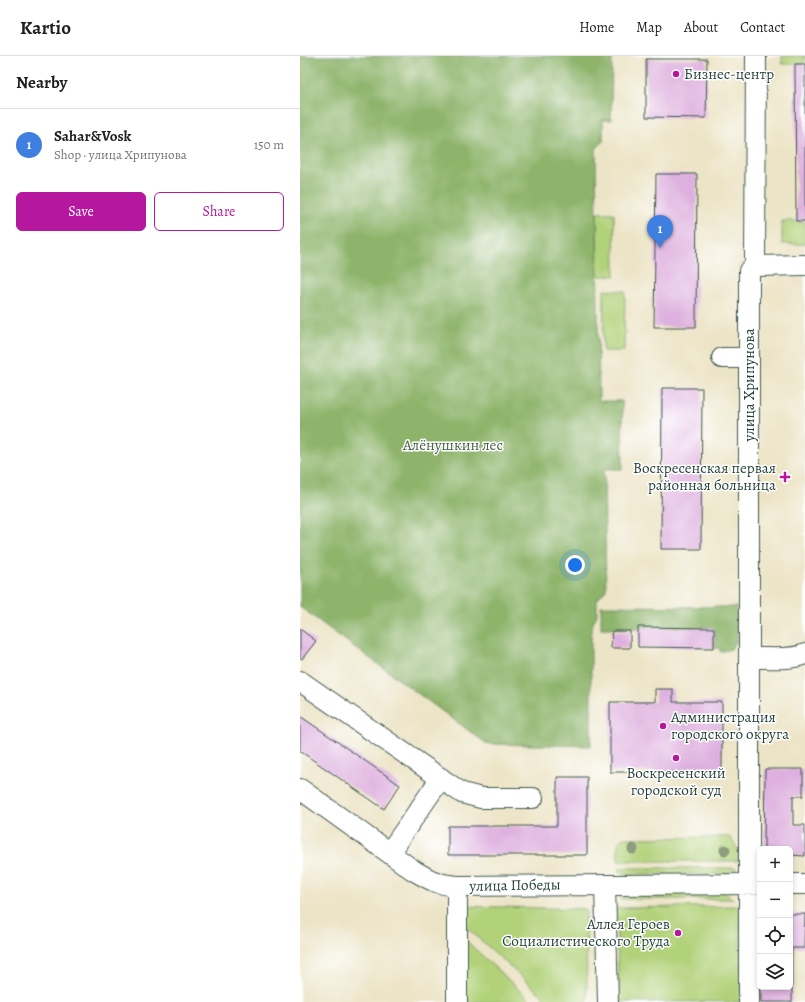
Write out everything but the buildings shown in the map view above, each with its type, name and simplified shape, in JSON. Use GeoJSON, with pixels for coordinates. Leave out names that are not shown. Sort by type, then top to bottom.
{"type":"FeatureCollection","features":[{"type":"Feature","properties":{"kind":"street","name":"улица Хрипунова"},"geometry":{"type":"LineString","coordinates":[[749,1002],[754,884],[749,658],[749,271],[755,266],[756,56]]}},
{"type":"Feature","properties":{"kind":"street"},"geometry":{"type":"LineString","coordinates":[[755,266],[805,265]]}},
{"type":"Feature","properties":{"kind":"street"},"geometry":{"type":"LineString","coordinates":[[722,358],[749,358]]}},
{"type":"Feature","properties":{"kind":"street"},"geometry":{"type":"LineString","coordinates":[[749,658],[791,658],[805,654]]}},
{"type":"Feature","properties":{"kind":"street"},"geometry":{"type":"LineString","coordinates":[[300,681],[462,793],[481,798],[533,798]]}},
{"type":"Feature","properties":{"kind":"street"},"geometry":{"type":"LineString","coordinates":[[389,853],[441,778]]}},
{"type":"Feature","properties":{"kind":"street","name":"улица Победы"},"geometry":{"type":"LineString","coordinates":[[300,789],[413,870],[432,881],[444,885],[754,884]]}},
{"type":"Feature","properties":{"kind":"street"},"geometry":{"type":"LineString","coordinates":[[793,884],[805,884]]}},
{"type":"Feature","properties":{"kind":"street"},"geometry":{"type":"LineString","coordinates":[[605,885],[608,1002]]}},
{"type":"Feature","properties":{"kind":"street"},"geometry":{"type":"LineString","coordinates":[[457,886],[458,1002]]}},
{"type":"Feature","properties":{"kind":"green space","name":"Алёнушкин лес"},"geometry":{"type":"Polygon","coordinates":[[[300,56],[612,56],[611,120],[603,120],[603,141],[596,149],[599,401],[622,401],[623,469],[604,469],[606,590],[597,600],[597,615],[591,627],[591,746],[487,744],[300,607],[300,56]]]}},
{"type":"Feature","properties":{"kind":"green space"},"geometry":{"type":"Polygon","coordinates":[[[782,56],[805,56],[805,64],[782,64],[782,56]]]}},
{"type":"Feature","properties":{"kind":"green space"},"geometry":{"type":"Polygon","coordinates":[[[597,213],[614,213],[615,276],[598,276],[597,213]]]}},
{"type":"Feature","properties":{"kind":"green space"},"geometry":{"type":"Polygon","coordinates":[[[782,221],[805,221],[805,244],[782,244],[782,221]]]}},
{"type":"Feature","properties":{"kind":"green space"},"geometry":{"type":"Polygon","coordinates":[[[604,290],[625,291],[624,351],[603,351],[604,290]]]}},
{"type":"Feature","properties":{"kind":"green space"},"geometry":{"type":"Polygon","coordinates":[[[601,606],[737,607],[737,641],[731,649],[720,652],[720,648],[714,648],[714,628],[601,628],[601,606]]]}},
{"type":"Feature","properties":{"kind":"green space"},"geometry":{"type":"Polygon","coordinates":[[[729,837],[737,848],[739,861],[618,861],[618,845],[620,840],[623,838],[729,837]]]}},
{"type":"Feature","properties":{"kind":"green space"},"geometry":{"type":"Polygon","coordinates":[[[620,868],[737,869],[732,874],[624,874],[619,870],[620,868]]]}},
{"type":"Feature","properties":{"kind":"green space"},"geometry":{"type":"Polygon","coordinates":[[[627,892],[723,892],[733,899],[620,899],[622,895],[627,892]]]}},
{"type":"Feature","properties":{"kind":"green space"},"geometry":{"type":"Polygon","coordinates":[[[462,906],[586,909],[587,1002],[549,1002],[462,923],[462,906]]]}},
{"type":"Feature","properties":{"kind":"green space"},"geometry":{"type":"Polygon","coordinates":[[[740,906],[742,1002],[619,1002],[616,908],[740,906]]]}},
{"type":"Feature","properties":{"kind":"green space"},"geometry":{"type":"Polygon","coordinates":[[[462,937],[532,1002],[462,1002],[462,937]]]}},
{"type":"Feature","properties":{"kind":"place","name":"Бизнес-центр"},"geometry":{"type":"Point","coordinates":[676,74]}},
{"type":"Feature","properties":{"kind":"place","name":"Sahar&Vosk"},"geometry":{"type":"Point","coordinates":[660,248]}},
{"type":"Feature","properties":{"kind":"place","name":"Воскресенская первая районная больница"},"geometry":{"type":"Point","coordinates":[785,477]}},
{"type":"Feature","properties":{"kind":"place","name":"Администрация городского округа"},"geometry":{"type":"Point","coordinates":[663,726]}},
{"type":"Feature","properties":{"kind":"place","name":"Воскресенский городской суд"},"geometry":{"type":"Point","coordinates":[676,758]}},
{"type":"Feature","properties":{"kind":"place","name":"Аллея Героев Социалистического Труда"},"geometry":{"type":"Point","coordinates":[678,933]}}]}
